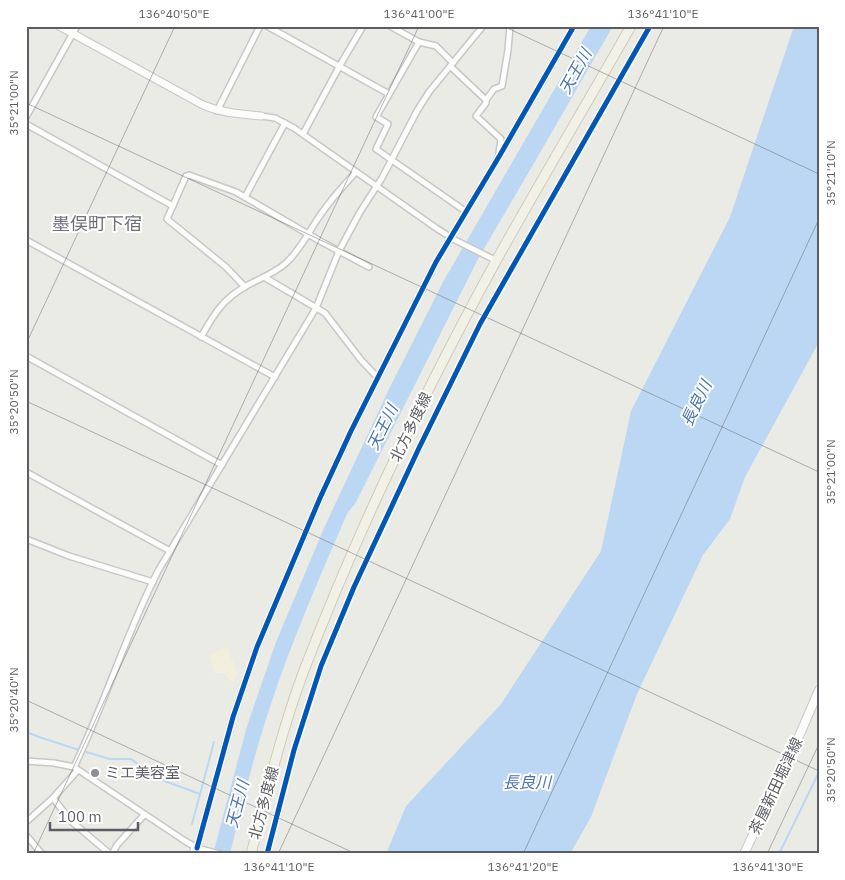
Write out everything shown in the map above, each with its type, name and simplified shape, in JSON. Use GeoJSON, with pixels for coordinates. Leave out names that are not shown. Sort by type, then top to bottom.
{"type":"FeatureCollection","features":[{"type":"Feature","properties":{"kind":"main road","name":"北方多度線"},"geometry":{"type":"LineString","coordinates":[[251,854],[280,743],[303,674],[355,546],[408,432],[493,259],[631,26]]}},
{"type":"Feature","properties":{"kind":"main road","name":"茶屋新田堀津線"},"geometry":{"type":"LineString","coordinates":[[744,854],[819,690]]}},
{"type":"Feature","properties":{"kind":"street"},"geometry":{"type":"LineString","coordinates":[[59,26],[188,98],[217,111],[275,118],[285,123],[453,238],[493,259]]}},
{"type":"Feature","properties":{"kind":"street"},"geometry":{"type":"LineString","coordinates":[[26,117],[77,26]]}},
{"type":"Feature","properties":{"kind":"street"},"geometry":{"type":"LineString","coordinates":[[217,111],[260,26]]}},
{"type":"Feature","properties":{"kind":"street"},"geometry":{"type":"LineString","coordinates":[[267,26],[388,94]]}},
{"type":"Feature","properties":{"kind":"street"},"geometry":{"type":"LineString","coordinates":[[303,134],[363,26]]}},
{"type":"Feature","properties":{"kind":"street"},"geometry":{"type":"LineString","coordinates":[[390,26],[419,42],[436,46],[486,100]]}},
{"type":"Feature","properties":{"kind":"street"},"geometry":{"type":"LineString","coordinates":[[26,822],[53,798],[76,769],[153,582],[316,308],[339,251],[360,212],[377,186],[421,104],[483,26]]}},
{"type":"Feature","properties":{"kind":"street"},"geometry":{"type":"LineString","coordinates":[[500,156],[501,139],[476,116],[494,89],[502,86],[510,26]]}},
{"type":"Feature","properties":{"kind":"street"},"geometry":{"type":"LineString","coordinates":[[195,849],[233,717],[257,647],[320,498],[401,331],[453,238],[465,211],[500,156],[574,26]]}},
{"type":"Feature","properties":{"kind":"street"},"geometry":{"type":"LineString","coordinates":[[419,42],[376,117],[388,124],[376,149],[465,211]]}},
{"type":"Feature","properties":{"kind":"street"},"geometry":{"type":"LineString","coordinates":[[245,197],[285,123]]}},
{"type":"Feature","properties":{"kind":"street"},"geometry":{"type":"LineString","coordinates":[[26,124],[172,206]]}},
{"type":"Feature","properties":{"kind":"street"},"geometry":{"type":"LineString","coordinates":[[201,337],[215,311],[245,287],[286,263],[309,234],[339,190],[356,172]]}},
{"type":"Feature","properties":{"kind":"street"},"geometry":{"type":"LineString","coordinates":[[245,287],[226,267],[167,219],[186,176],[189,175],[236,192],[369,267]]}},
{"type":"Feature","properties":{"kind":"street"},"geometry":{"type":"LineString","coordinates":[[26,240],[275,377]]}},
{"type":"Feature","properties":{"kind":"street"},"geometry":{"type":"LineString","coordinates":[[264,277],[325,313],[360,360],[378,378]]}},
{"type":"Feature","properties":{"kind":"street"},"geometry":{"type":"LineString","coordinates":[[26,356],[222,465]]}},
{"type":"Feature","properties":{"kind":"street"},"geometry":{"type":"LineString","coordinates":[[26,472],[170,551]]}},
{"type":"Feature","properties":{"kind":"street"},"geometry":{"type":"LineString","coordinates":[[26,538],[69,556],[153,582]]}},
{"type":"Feature","properties":{"kind":"street"},"geometry":{"type":"LineString","coordinates":[[26,761],[54,763],[76,769],[195,849],[220,854]]}},
{"type":"Feature","properties":{"kind":"street"},"geometry":{"type":"LineString","coordinates":[[53,798],[71,821],[111,854],[144,815]]}},
{"type":"Feature","properties":{"kind":"street"},"geometry":{"type":"LineString","coordinates":[[26,835],[42,854]]}},
{"type":"Feature","properties":{"kind":"sand"},"geometry":{"type":"Polygon","coordinates":[[[227,647],[237,673],[233,684],[224,673],[215,673],[209,656],[227,647]]]}},
{"type":"Feature","properties":{"kind":"water","name":"天王川"},"geometry":{"type":"Polygon","coordinates":[[[591,26],[613,26],[478,259],[355,504],[348,512],[307,608],[264,725],[230,854],[213,854],[247,726],[276,642],[324,528],[389,389],[443,282],[591,26]]]}},
{"type":"Feature","properties":{"kind":"water","name":"長良川"},"geometry":{"type":"Polygon","coordinates":[[[794,26],[819,26],[819,342],[745,477],[730,519],[703,555],[637,694],[591,817],[570,854],[386,854],[406,806],[501,704],[601,551],[631,411],[730,217],[794,26]]]}},
{"type":"Feature","properties":{"kind":"waterway"},"geometry":{"type":"LineString","coordinates":[[26,732],[79,750]]}},
{"type":"Feature","properties":{"kind":"waterway"},"geometry":{"type":"LineString","coordinates":[[192,824],[214,742]]}},
{"type":"Feature","properties":{"kind":"waterway"},"geometry":{"type":"LineString","coordinates":[[86,752],[110,759],[131,759],[159,779],[200,794]]}},
{"type":"Feature","properties":{"kind":"waterway"},"geometry":{"type":"LineString","coordinates":[[779,854],[819,772]]}},
{"type":"Feature","properties":{"kind":"cycle path"},"geometry":{"type":"LineString","coordinates":[[197,848],[233,717],[257,647],[320,498],[351,431],[436,262],[574,26]]}},
{"type":"Feature","properties":{"kind":"cycle path"},"geometry":{"type":"LineString","coordinates":[[267,854],[294,750],[321,666],[354,587],[480,324],[650,26]]}},
{"type":"Feature","properties":{"kind":"place","name":"ミエ美容室"},"geometry":{"type":"Point","coordinates":[95,773]}},
{"type":"Feature","properties":{"kind":"district","name":"墨俣町下宿"},"geometry":{"type":"Point","coordinates":[97,224]}}]}
